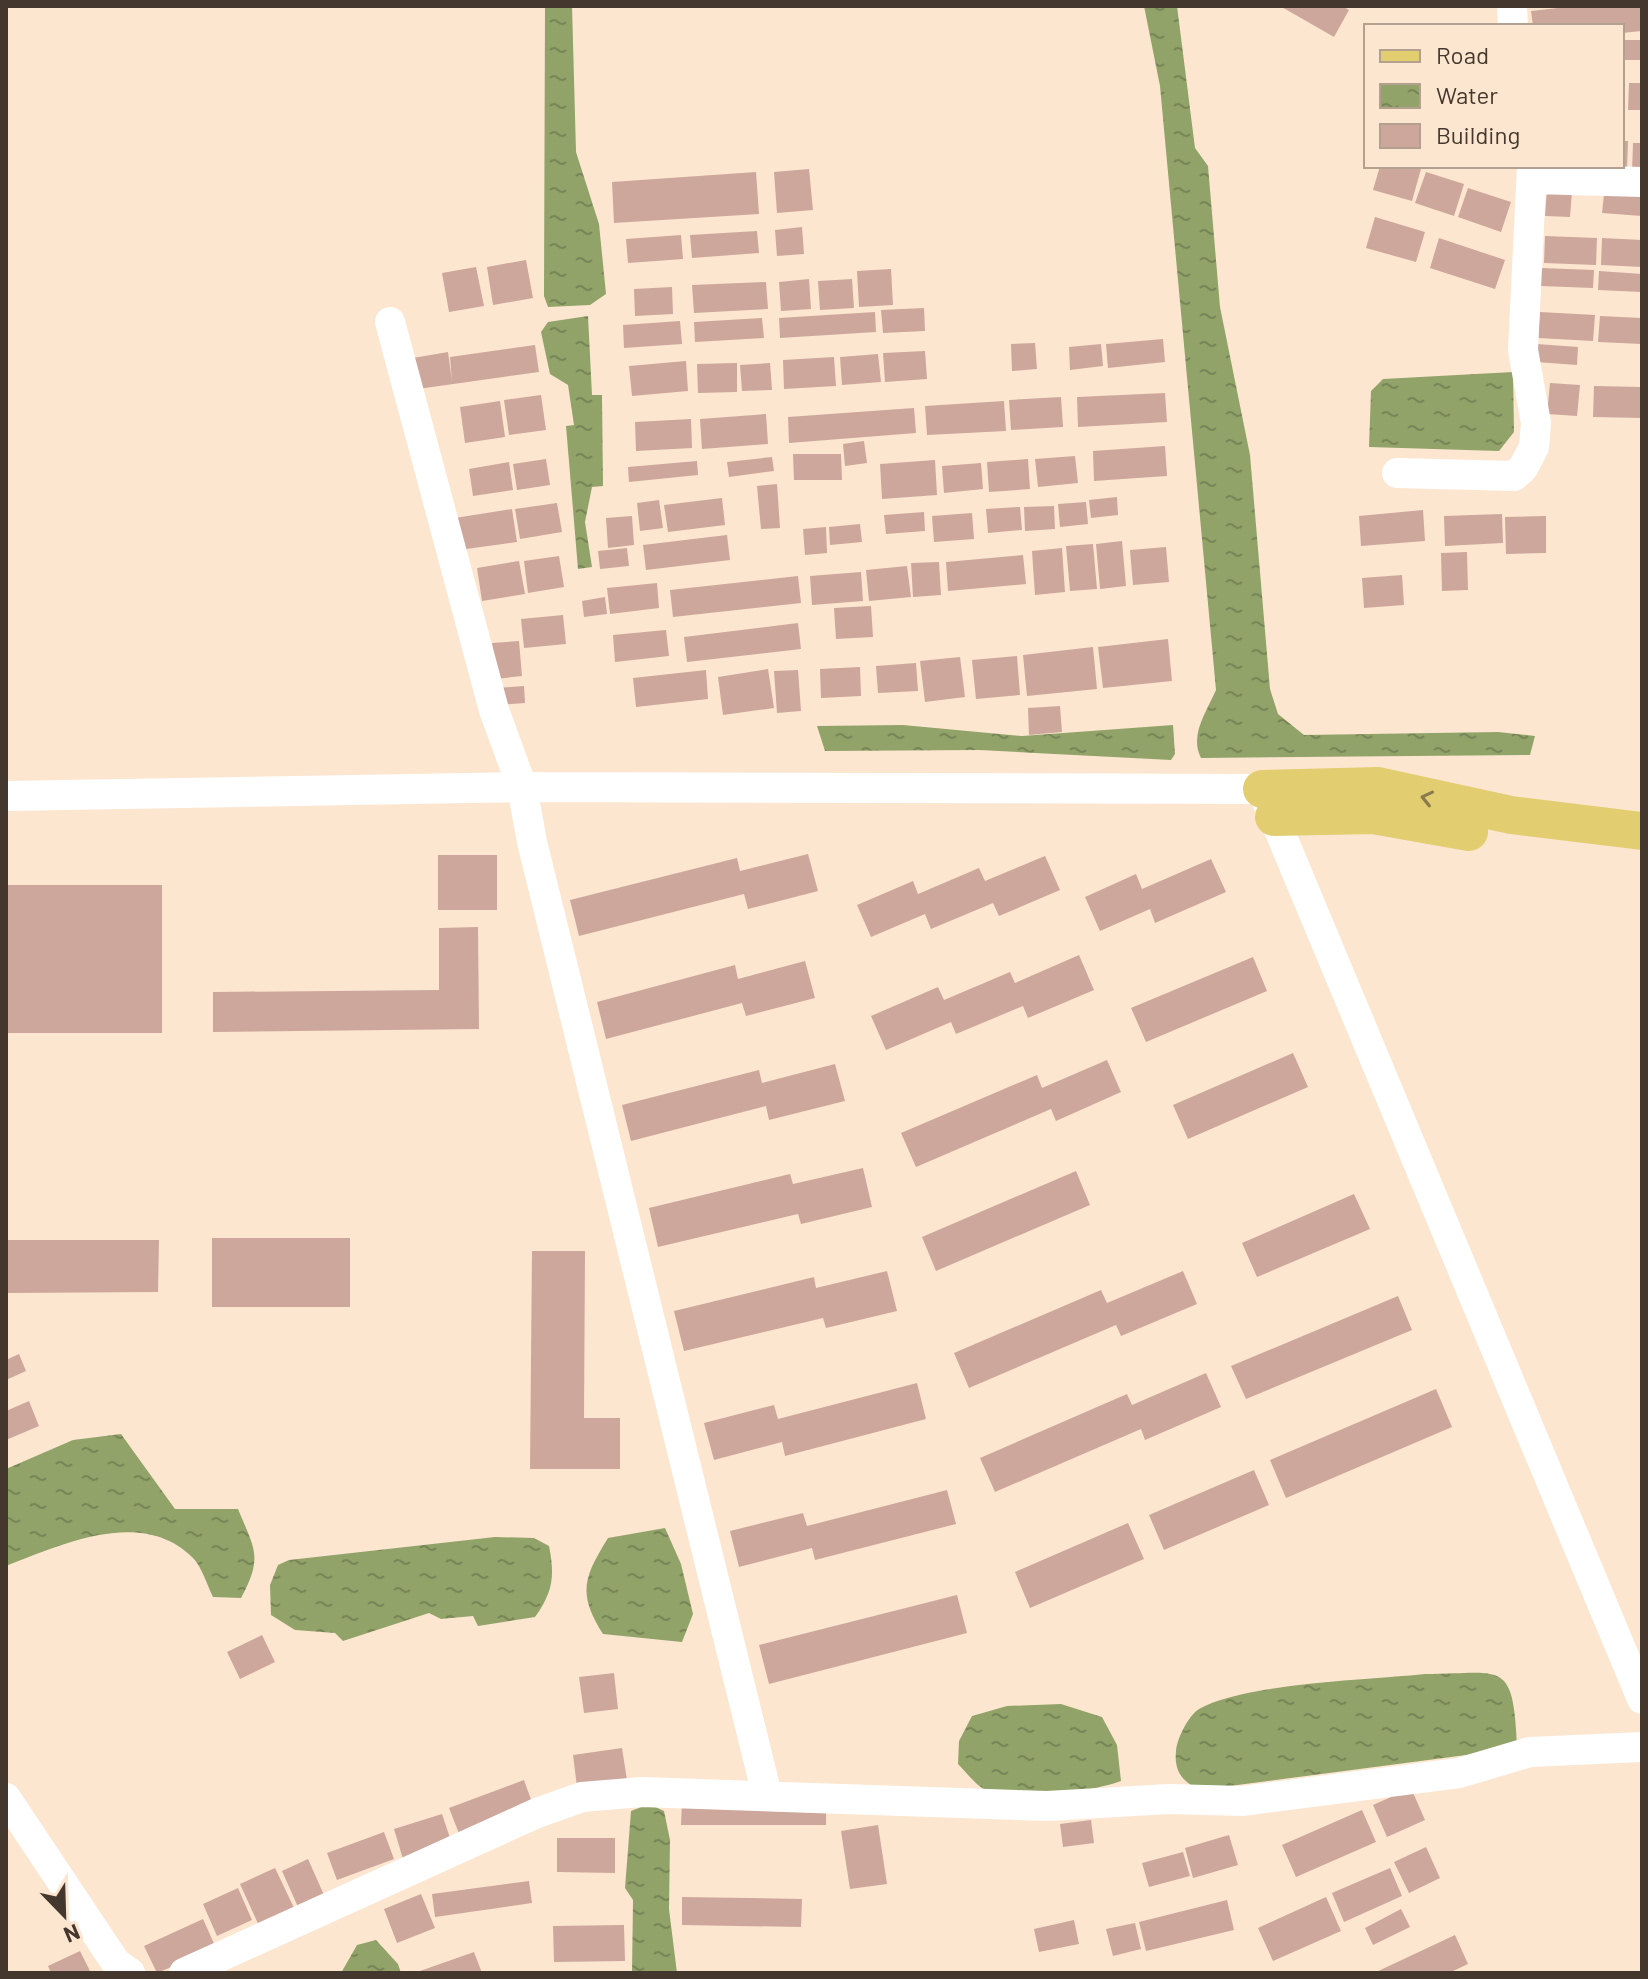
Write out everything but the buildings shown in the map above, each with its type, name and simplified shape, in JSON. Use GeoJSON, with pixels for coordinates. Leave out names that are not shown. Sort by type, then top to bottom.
{"type":"FeatureCollection","features":[{"type":"Feature","properties":{"kind":"main road"},"geometry":{"type":"LineString","coordinates":[[1268,803],[1378,786],[1511,815],[1642,831]]}},
{"type":"Feature","properties":{"kind":"main road"},"geometry":{"type":"LineString","coordinates":[[1268,803],[1373,815],[1534,844],[1642,853]]}},
{"type":"Feature","properties":{"kind":"street"},"geometry":{"type":"LineString","coordinates":[[1397,473],[1514,476],[1534,447],[1536,423],[1523,350],[1533,172],[1642,182]]}},
{"type":"Feature","properties":{"kind":"street"},"geometry":{"type":"LineString","coordinates":[[390,322],[494,710],[522,787],[532,842],[767,1795]]}},
{"type":"Feature","properties":{"kind":"street"},"geometry":{"type":"LineString","coordinates":[[6,796],[522,787],[1268,803],[1642,1699]]}},
{"type":"Feature","properties":{"kind":"street"},"geometry":{"type":"LineString","coordinates":[[184,1973],[332,1903],[582,1797],[642,1792],[1047,1806],[1169,1799],[1242,1801],[1459,1773],[1530,1752],[1642,1747]]}},
{"type":"Feature","properties":{"kind":"street"},"geometry":{"type":"LineString","coordinates":[[6,1798],[116,1963],[130,1973]]}},
{"type":"Feature","properties":{"kind":"water"},"geometry":{"type":"Polygon","coordinates":[[[545,6],[572,6],[576,152],[599,224],[606,294],[590,305],[548,307],[544,296],[545,6]]]}},
{"type":"Feature","properties":{"kind":"water"},"geometry":{"type":"Polygon","coordinates":[[[1144,6],[1177,6],[1195,148],[1208,166],[1220,307],[1250,455],[1270,689],[1278,714],[1304,735],[1498,732],[1535,736],[1530,755],[1201,758],[1198,732],[1216,690],[1160,86],[1144,6]]]}},
{"type":"Feature","properties":{"kind":"water"},"geometry":{"type":"Polygon","coordinates":[[[588,316],[592,395],[602,395],[603,486],[592,487],[585,522],[592,567],[578,569],[566,426],[574,425],[568,385],[550,374],[541,332],[548,322],[588,316]]]}},
{"type":"Feature","properties":{"kind":"water"},"geometry":{"type":"Polygon","coordinates":[[[1513,372],[1514,432],[1499,451],[1369,447],[1371,391],[1383,379],[1513,372]]]}},
{"type":"Feature","properties":{"kind":"water"},"geometry":{"type":"Polygon","coordinates":[[[903,725],[1022,736],[1173,725],[1175,754],[1171,760],[980,750],[825,751],[817,726],[903,725]]]}},
{"type":"Feature","properties":{"kind":"water"},"geometry":{"type":"Polygon","coordinates":[[[121,1434],[175,1509],[238,1509],[254,1554],[252,1573],[241,1598],[213,1597],[193,1558],[173,1543],[150,1535],[126,1532],[77,1540],[6,1566],[6,1469],[73,1440],[121,1434]]]}},
{"type":"Feature","properties":{"kind":"water"},"geometry":{"type":"Polygon","coordinates":[[[665,1528],[681,1564],[693,1614],[682,1642],[603,1634],[589,1607],[587,1585],[593,1564],[608,1538],[665,1528]]]}},
{"type":"Feature","properties":{"kind":"water"},"geometry":{"type":"Polygon","coordinates":[[[495,1537],[534,1538],[549,1546],[551,1583],[546,1600],[535,1617],[478,1626],[473,1616],[441,1619],[429,1613],[343,1641],[335,1633],[295,1630],[271,1615],[270,1585],[278,1565],[289,1560],[495,1537]]]}},
{"type":"Feature","properties":{"kind":"water"},"geometry":{"type":"Polygon","coordinates":[[[1486,1673],[1498,1677],[1512,1696],[1517,1743],[1474,1754],[1199,1790],[1188,1783],[1178,1770],[1177,1746],[1187,1722],[1199,1709],[1219,1700],[1276,1688],[1425,1674],[1486,1673]]]}},
{"type":"Feature","properties":{"kind":"water"},"geometry":{"type":"Polygon","coordinates":[[[1061,1704],[1102,1717],[1117,1745],[1121,1781],[1072,1792],[1013,1796],[985,1790],[958,1764],[959,1741],[972,1716],[1007,1706],[1061,1704]]]}},
{"type":"Feature","properties":{"kind":"water"},"geometry":{"type":"Polygon","coordinates":[[[649,1804],[664,1811],[670,1840],[669,1909],[677,1973],[632,1973],[633,1900],[625,1888],[631,1811],[649,1804]]]}},
{"type":"Feature","properties":{"kind":"water"},"geometry":{"type":"Polygon","coordinates":[[[376,1940],[398,1964],[401,1973],[341,1973],[357,1945],[376,1940]]]}}]}
